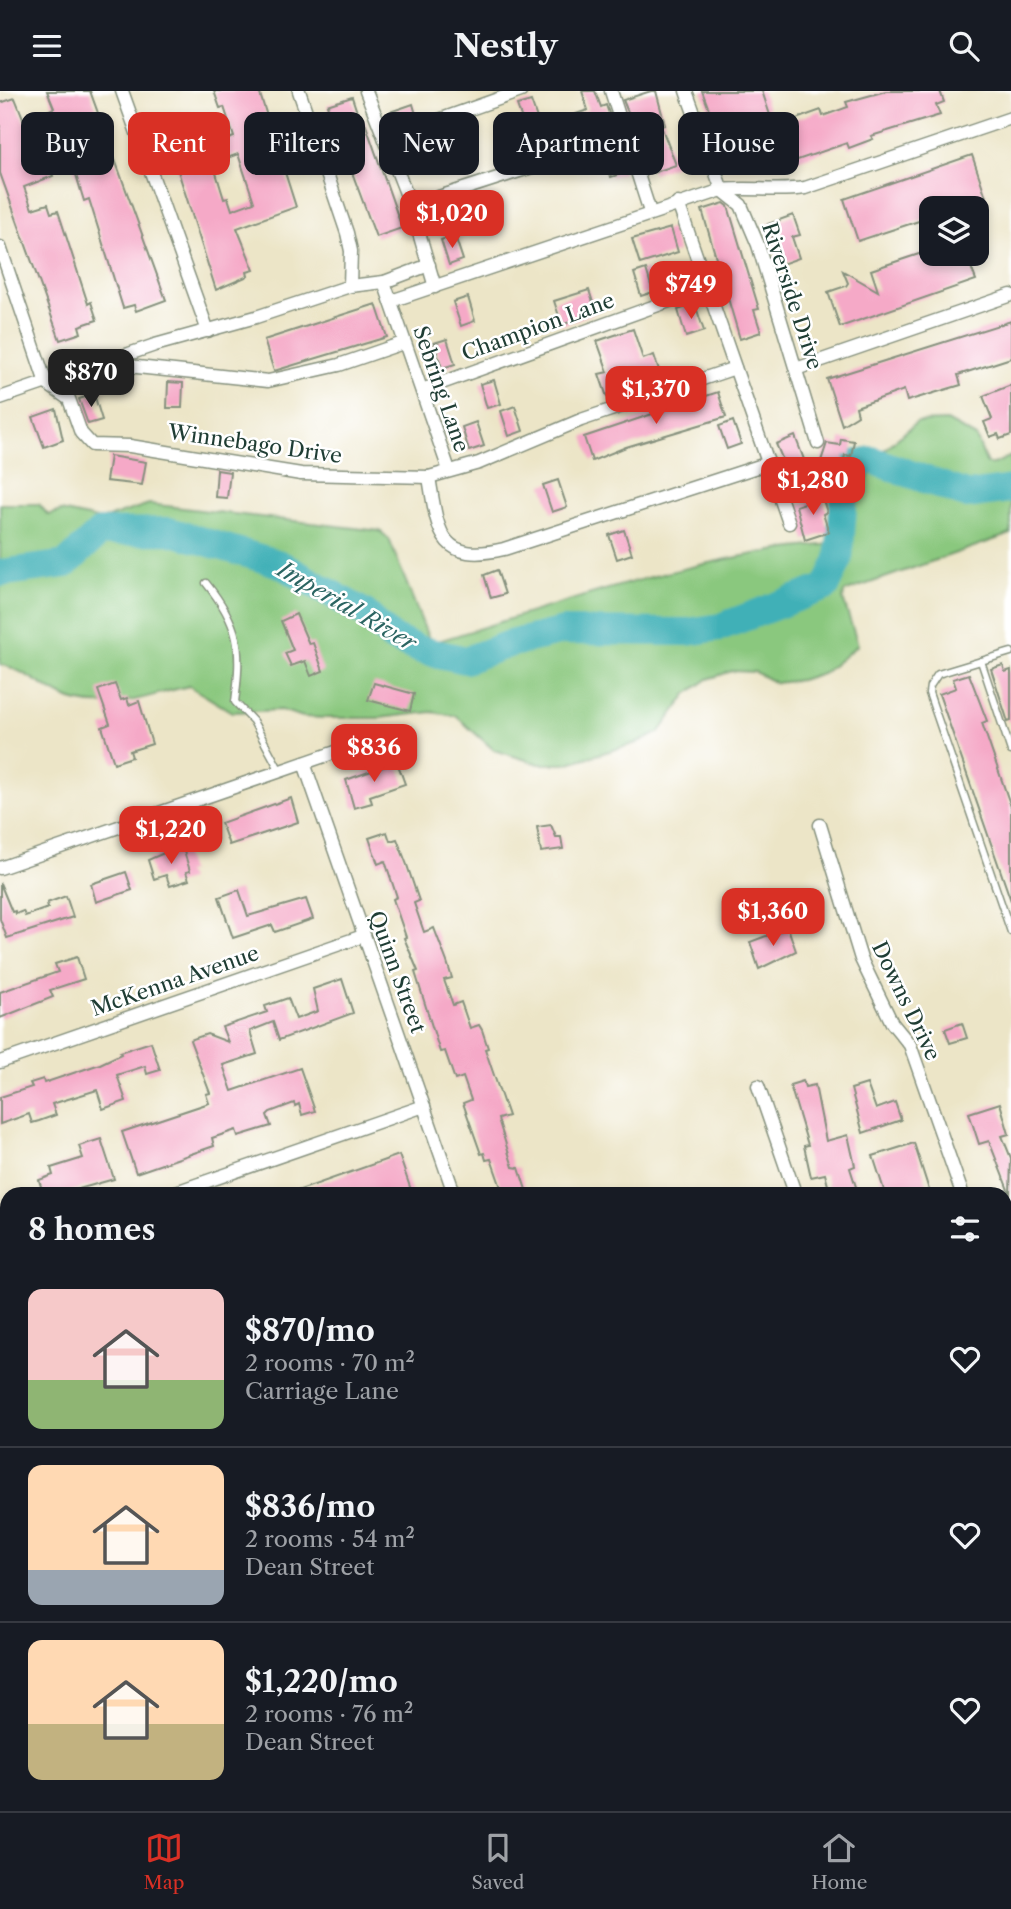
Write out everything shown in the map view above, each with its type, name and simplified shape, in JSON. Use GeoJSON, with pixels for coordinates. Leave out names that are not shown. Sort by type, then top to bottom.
{"type":"FeatureCollection","features":[{"type":"Feature","properties":{"kind":"street"},"geometry":{"type":"LineString","coordinates":[[122,91],[208,331]]}},
{"type":"Feature","properties":{"kind":"street"},"geometry":{"type":"LineString","coordinates":[[299,91],[347,233],[351,251],[350,286]]}},
{"type":"Feature","properties":{"kind":"street"},"geometry":{"type":"LineString","coordinates":[[366,91],[379,124]]}},
{"type":"Feature","properties":{"kind":"street"},"geometry":{"type":"LineString","coordinates":[[462,112],[521,91]]}},
{"type":"Feature","properties":{"kind":"street"},"geometry":{"type":"LineString","coordinates":[[611,91],[617,112]]}},
{"type":"Feature","properties":{"kind":"street","name":"Riverside Drive"},"geometry":{"type":"LineString","coordinates":[[686,91],[722,190],[741,205],[754,235],[818,443]]}},
{"type":"Feature","properties":{"kind":"street"},"geometry":{"type":"LineString","coordinates":[[391,302],[678,203],[722,190],[750,187],[786,191],[805,188],[1011,118]]}},
{"type":"Feature","properties":{"kind":"street"},"geometry":{"type":"LineString","coordinates":[[399,175],[435,287]]}},
{"type":"Feature","properties":{"kind":"street"},"geometry":{"type":"LineString","coordinates":[[411,207],[509,175]]}},
{"type":"Feature","properties":{"kind":"street"},"geometry":{"type":"LineString","coordinates":[[638,175],[650,212]]}},
{"type":"Feature","properties":{"kind":"street"},"geometry":{"type":"LineString","coordinates":[[678,203],[789,523]]}},
{"type":"Feature","properties":{"kind":"street"},"geometry":{"type":"LineString","coordinates":[[0,247],[46,383]]}},
{"type":"Feature","properties":{"kind":"street"},"geometry":{"type":"LineString","coordinates":[[0,398],[350,286],[384,282],[429,265]]}},
{"type":"Feature","properties":{"kind":"street","name":"Sebring Lane"},"geometry":{"type":"LineString","coordinates":[[384,282],[449,470],[429,477],[442,534],[451,548],[468,555],[504,549],[769,463]]}},
{"type":"Feature","properties":{"kind":"street","name":"Champion Lane"},"geometry":{"type":"LineString","coordinates":[[422,390],[708,287]]}},
{"type":"Feature","properties":{"kind":"street"},"geometry":{"type":"LineString","coordinates":[[796,369],[1011,295]]}},
{"type":"Feature","properties":{"kind":"street"},"geometry":{"type":"LineString","coordinates":[[102,364],[268,381],[339,365],[403,343]]}},
{"type":"Feature","properties":{"kind":"street"},"geometry":{"type":"LineString","coordinates":[[449,470],[479,463],[581,420],[735,368]]}},
{"type":"Feature","properties":{"kind":"street","name":"Winnebago Drive"},"geometry":{"type":"LineString","coordinates":[[46,383],[69,399],[81,433],[92,445],[130,446],[301,474],[429,477]]}},
{"type":"Feature","properties":{"kind":"street"},"geometry":{"type":"LineString","coordinates":[[0,868],[382,736]]}},
{"type":"Feature","properties":{"kind":"street","name":"Quinn Street"},"geometry":{"type":"LineString","coordinates":[[304,763],[452,1187]]}},
{"type":"Feature","properties":{"kind":"street","name":"Downs Drive"},"geometry":{"type":"LineString","coordinates":[[820,825],[861,959],[892,1023],[910,1045],[960,1187]]}},
{"type":"Feature","properties":{"kind":"street","name":"McKenna Avenue"},"geometry":{"type":"LineString","coordinates":[[0,1062],[363,936]]}},
{"type":"Feature","properties":{"kind":"street"},"geometry":{"type":"LineString","coordinates":[[758,1086],[793,1187]]}},
{"type":"Feature","properties":{"kind":"street"},"geometry":{"type":"LineString","coordinates":[[190,1187],[424,1106]]}},
{"type":"Feature","properties":{"kind":"lane"},"geometry":{"type":"LineString","coordinates":[[206,583],[227,610],[235,633],[239,652],[235,702],[253,721],[280,771]]}},
{"type":"Feature","properties":{"kind":"lane"},"geometry":{"type":"LineString","coordinates":[[1011,652],[938,674],[930,686],[929,694],[1011,932]]}},
{"type":"Feature","properties":{"kind":"lane"},"geometry":{"type":"LineString","coordinates":[[981,661],[1011,751]]}},
{"type":"Feature","properties":{"kind":"green space"},"geometry":{"type":"Polygon","coordinates":[[[947,421],[976,437],[987,464],[994,464],[1011,456],[1011,534],[844,592],[843,599],[858,645],[825,672],[801,680],[776,683],[755,672],[732,671],[708,679],[687,694],[659,733],[637,743],[565,764],[539,764],[494,750],[456,716],[432,712],[379,718],[327,718],[303,717],[281,710],[232,712],[189,686],[125,702],[93,704],[62,696],[25,674],[0,664],[0,504],[39,504],[48,515],[61,511],[101,520],[149,504],[380,531],[389,539],[428,637],[435,642],[582,596],[682,569],[782,549],[833,544],[852,513],[878,455],[917,422],[947,421]]]}},
{"type":"Feature","properties":{"kind":"building"},"geometry":{"type":"Polygon","coordinates":[[[47,91],[90,91],[98,112],[47,112],[54,108],[47,91]]]}},
{"type":"Feature","properties":{"kind":"building"},"geometry":{"type":"Polygon","coordinates":[[[214,91],[259,91],[266,112],[244,112],[244,172],[238,154],[230,157],[230,138],[234,137],[230,112],[226,112],[224,107],[220,108],[214,91]]]}},
{"type":"Feature","properties":{"kind":"building"},"geometry":{"type":"Polygon","coordinates":[[[582,91],[595,91],[601,107],[606,105],[608,112],[582,112],[588,110],[582,91]]]}},
{"type":"Feature","properties":{"kind":"building"},"geometry":{"type":"Polygon","coordinates":[[[656,91],[662,112],[628,112],[623,100],[656,91]]]}},
{"type":"Feature","properties":{"kind":"building"},"geometry":{"type":"Polygon","coordinates":[[[702,91],[762,91],[769,112],[710,112],[702,91]]]}},
{"type":"Feature","properties":{"kind":"building"},"geometry":{"type":"Polygon","coordinates":[[[886,91],[940,91],[944,102],[936,105],[940,115],[871,136],[873,139],[849,148],[847,143],[799,159],[799,118],[821,110],[823,116],[848,107],[846,102],[886,91]]]}},
{"type":"Feature","properties":{"kind":"building"},"geometry":{"type":"Polygon","coordinates":[[[352,97],[357,112],[330,112],[327,105],[352,97]]]}},
{"type":"Feature","properties":{"kind":"building"},"geometry":{"type":"Polygon","coordinates":[[[15,98],[21,113],[21,175],[53,175],[24,187],[32,209],[48,204],[51,213],[58,211],[88,304],[91,302],[97,320],[79,326],[81,333],[60,340],[0,173],[0,103],[15,98]]]}},
{"type":"Feature","properties":{"kind":"building"},"geometry":{"type":"Polygon","coordinates":[[[531,101],[535,112],[519,112],[517,105],[531,101]]]}},
{"type":"Feature","properties":{"kind":"building"},"geometry":{"type":"Polygon","coordinates":[[[413,104],[415,112],[390,112],[413,104]]]}},
{"type":"Feature","properties":{"kind":"building"},"geometry":{"type":"Polygon","coordinates":[[[365,123],[379,163],[379,175],[383,175],[402,228],[376,237],[353,175],[365,175],[365,123]]]}},
{"type":"Feature","properties":{"kind":"building"},"geometry":{"type":"Polygon","coordinates":[[[664,134],[676,165],[664,169],[664,134]]]}},
{"type":"Feature","properties":{"kind":"building"},"geometry":{"type":"Polygon","coordinates":[[[972,155],[986,196],[919,196],[919,221],[858,241],[844,199],[972,155]]]}},
{"type":"Feature","properties":{"kind":"building"},"geometry":{"type":"Polygon","coordinates":[[[114,157],[166,300],[136,311],[134,305],[123,308],[89,199],[84,201],[76,175],[114,175],[114,157]]]}},
{"type":"Feature","properties":{"kind":"building"},"geometry":{"type":"Polygon","coordinates":[[[179,175],[217,175],[224,199],[228,198],[232,210],[254,202],[245,175],[286,175],[296,207],[237,228],[254,270],[247,272],[248,276],[216,290],[179,175]]]}},
{"type":"Feature","properties":{"kind":"building"},"geometry":{"type":"Polygon","coordinates":[[[724,203],[728,206],[759,309],[754,310],[761,332],[740,339],[702,210],[724,203]]]}},
{"type":"Feature","properties":{"kind":"building"},"geometry":{"type":"Polygon","coordinates":[[[793,215],[800,235],[792,237],[799,258],[782,264],[768,224],[793,215]]]}},
{"type":"Feature","properties":{"kind":"building"},"geometry":{"type":"Polygon","coordinates":[[[671,228],[678,252],[640,264],[632,239],[671,228]]]}},
{"type":"Feature","properties":{"kind":"building"},"geometry":{"type":"Polygon","coordinates":[[[455,236],[463,260],[449,265],[441,240],[455,236]]]}},
{"type":"Feature","properties":{"kind":"building"},"geometry":{"type":"Polygon","coordinates":[[[919,254],[919,266],[971,266],[976,280],[840,327],[828,292],[846,286],[848,283],[843,271],[878,291],[871,270],[919,254]]]}},
{"type":"Feature","properties":{"kind":"building"},"geometry":{"type":"Polygon","coordinates":[[[646,269],[653,292],[641,296],[634,273],[646,269]]]}},
{"type":"Feature","properties":{"kind":"building"},"geometry":{"type":"Polygon","coordinates":[[[589,290],[596,312],[562,325],[554,301],[589,290]]]}},
{"type":"Feature","properties":{"kind":"building"},"geometry":{"type":"Polygon","coordinates":[[[468,297],[475,321],[461,326],[453,302],[468,297]]]}},
{"type":"Feature","properties":{"kind":"building"},"geometry":{"type":"Polygon","coordinates":[[[376,304],[387,337],[274,371],[264,340],[376,304]]]}},
{"type":"Feature","properties":{"kind":"building"},"geometry":{"type":"Polygon","coordinates":[[[695,304],[704,331],[686,337],[678,310],[695,304]]]}},
{"type":"Feature","properties":{"kind":"building"},"geometry":{"type":"Polygon","coordinates":[[[1011,321],[1011,358],[958,375],[961,385],[907,401],[904,390],[856,407],[858,415],[842,425],[827,379],[1011,321]]]}},
{"type":"Feature","properties":{"kind":"building"},"geometry":{"type":"Polygon","coordinates":[[[633,329],[643,359],[654,355],[662,379],[607,397],[599,374],[608,372],[597,341],[633,329]]]}},
{"type":"Feature","properties":{"kind":"building"},"geometry":{"type":"Polygon","coordinates":[[[447,339],[455,364],[442,368],[434,343],[447,339]]]}},
{"type":"Feature","properties":{"kind":"building"},"geometry":{"type":"Polygon","coordinates":[[[494,380],[501,404],[487,408],[480,384],[494,380]]]}},
{"type":"Feature","properties":{"kind":"building"},"geometry":{"type":"Polygon","coordinates":[[[168,382],[183,383],[182,408],[167,408],[168,382]]]}},
{"type":"Feature","properties":{"kind":"building"},"geometry":{"type":"Polygon","coordinates":[[[1011,385],[1011,435],[1000,439],[998,434],[990,437],[984,422],[992,419],[983,396],[1011,385]]]}},
{"type":"Feature","properties":{"kind":"building"},"geometry":{"type":"Polygon","coordinates":[[[718,392],[726,417],[626,447],[592,461],[584,437],[718,392]]]}},
{"type":"Feature","properties":{"kind":"building"},"geometry":{"type":"Polygon","coordinates":[[[94,394],[102,420],[88,424],[79,399],[94,394]]]}},
{"type":"Feature","properties":{"kind":"building"},"geometry":{"type":"Polygon","coordinates":[[[515,406],[523,431],[509,436],[501,411],[515,406]]]}},
{"type":"Feature","properties":{"kind":"building"},"geometry":{"type":"Polygon","coordinates":[[[56,409],[63,440],[44,447],[33,417],[56,409]]]}},
{"type":"Feature","properties":{"kind":"building"},"geometry":{"type":"Polygon","coordinates":[[[733,421],[741,444],[727,449],[719,426],[733,421]]]}},
{"type":"Feature","properties":{"kind":"building"},"geometry":{"type":"Polygon","coordinates":[[[476,422],[484,446],[469,451],[462,427],[476,422]]]}},
{"type":"Feature","properties":{"kind":"building"},"geometry":{"type":"Polygon","coordinates":[[[795,436],[808,470],[784,478],[781,467],[785,465],[776,444],[795,436]]]}},
{"type":"Feature","properties":{"kind":"building"},"geometry":{"type":"Polygon","coordinates":[[[841,439],[854,441],[851,456],[845,455],[843,465],[821,461],[827,443],[840,445],[841,439]]]}},
{"type":"Feature","properties":{"kind":"building"},"geometry":{"type":"Polygon","coordinates":[[[110,456],[146,462],[142,485],[106,481],[110,456]]]}},
{"type":"Feature","properties":{"kind":"building"},"geometry":{"type":"Polygon","coordinates":[[[217,470],[230,472],[227,498],[215,497],[217,470]]]}},
{"type":"Feature","properties":{"kind":"building"},"geometry":{"type":"Polygon","coordinates":[[[558,480],[567,507],[552,512],[543,485],[558,480]]]}},
{"type":"Feature","properties":{"kind":"building"},"geometry":{"type":"Polygon","coordinates":[[[817,483],[827,512],[823,514],[829,532],[805,540],[796,506],[814,500],[817,483]]]}},
{"type":"Feature","properties":{"kind":"building"},"geometry":{"type":"Polygon","coordinates":[[[624,530],[632,554],[617,559],[609,535],[624,530]]]}},
{"type":"Feature","properties":{"kind":"building"},"geometry":{"type":"Polygon","coordinates":[[[497,570],[505,594],[491,598],[484,575],[497,570]]]}},
{"type":"Feature","properties":{"kind":"building"},"geometry":{"type":"Polygon","coordinates":[[[296,614],[309,644],[313,643],[323,671],[311,676],[305,661],[291,666],[285,653],[293,650],[281,621],[296,614]]]}},
{"type":"Feature","properties":{"kind":"building"},"geometry":{"type":"Polygon","coordinates":[[[1003,665],[1005,672],[1011,670],[1011,721],[1008,722],[991,669],[1003,665]]]}},
{"type":"Feature","properties":{"kind":"building"},"geometry":{"type":"Polygon","coordinates":[[[969,674],[987,721],[982,723],[1011,807],[1011,901],[939,694],[956,688],[953,679],[969,674]]]}},
{"type":"Feature","properties":{"kind":"building"},"geometry":{"type":"Polygon","coordinates":[[[374,683],[414,694],[410,711],[368,700],[374,683]]]}},
{"type":"Feature","properties":{"kind":"building"},"geometry":{"type":"Polygon","coordinates":[[[115,684],[121,700],[127,698],[129,705],[139,701],[152,744],[130,751],[132,757],[114,763],[102,727],[110,724],[98,690],[115,684]]]}},
{"type":"Feature","properties":{"kind":"building"},"geometry":{"type":"Polygon","coordinates":[[[397,762],[405,784],[370,796],[372,803],[354,808],[346,780],[397,762]]]}},
{"type":"Feature","properties":{"kind":"building"},"geometry":{"type":"Polygon","coordinates":[[[291,798],[298,822],[229,845],[221,823],[291,798]]]}},
{"type":"Feature","properties":{"kind":"building"},"geometry":{"type":"Polygon","coordinates":[[[551,825],[556,837],[561,837],[563,849],[541,852],[537,827],[551,825]]]}},
{"type":"Feature","properties":{"kind":"building"},"geometry":{"type":"Polygon","coordinates":[[[387,832],[390,841],[397,839],[419,901],[414,903],[424,932],[434,928],[447,962],[452,978],[444,980],[453,1005],[461,1002],[470,1028],[479,1025],[482,1030],[488,1048],[485,1049],[508,1116],[498,1119],[513,1167],[519,1168],[525,1187],[501,1187],[491,1159],[486,1160],[484,1153],[481,1154],[463,1103],[471,1100],[463,1077],[455,1080],[445,1051],[440,1052],[415,972],[418,971],[404,938],[406,937],[393,899],[397,897],[385,861],[378,864],[369,838],[387,832]]]}},
{"type":"Feature","properties":{"kind":"building"},"geometry":{"type":"Polygon","coordinates":[[[182,845],[190,871],[186,872],[189,880],[170,886],[166,875],[154,879],[148,860],[182,845]]]}},
{"type":"Feature","properties":{"kind":"building"},"geometry":{"type":"Polygon","coordinates":[[[126,872],[132,890],[96,902],[91,884],[126,872]]]}},
{"type":"Feature","properties":{"kind":"building"},"geometry":{"type":"Polygon","coordinates":[[[0,883],[12,912],[15,911],[16,914],[23,911],[25,916],[48,908],[47,903],[66,896],[73,917],[7,938],[0,919],[0,883]]]}},
{"type":"Feature","properties":{"kind":"building"},"geometry":{"type":"Polygon","coordinates":[[[239,890],[248,916],[306,899],[313,919],[275,932],[272,925],[233,938],[219,897],[239,890]]]}},
{"type":"Feature","properties":{"kind":"building"},"geometry":{"type":"Polygon","coordinates":[[[788,928],[796,951],[759,969],[750,942],[788,928]]]}},
{"type":"Feature","properties":{"kind":"building"},"geometry":{"type":"Polygon","coordinates":[[[77,957],[84,979],[50,990],[53,997],[0,1018],[0,992],[58,972],[55,964],[77,957]]]}},
{"type":"Feature","properties":{"kind":"building"},"geometry":{"type":"Polygon","coordinates":[[[342,979],[353,1013],[279,1040],[273,1022],[250,1031],[257,1054],[223,1065],[232,1091],[300,1068],[315,1111],[302,1115],[299,1104],[295,1106],[294,1103],[267,1115],[271,1126],[238,1136],[236,1130],[212,1138],[214,1146],[136,1173],[122,1132],[209,1103],[206,1094],[210,1093],[190,1040],[207,1034],[228,1042],[222,1027],[267,1012],[265,1006],[288,998],[296,1019],[318,1011],[313,989],[342,979]]]}},
{"type":"Feature","properties":{"kind":"building"},"geometry":{"type":"Polygon","coordinates":[[[962,1023],[967,1038],[950,1043],[945,1029],[962,1023]]]}},
{"type":"Feature","properties":{"kind":"building"},"geometry":{"type":"Polygon","coordinates":[[[151,1042],[160,1070],[147,1074],[145,1066],[117,1075],[126,1101],[103,1109],[97,1090],[52,1104],[56,1115],[39,1121],[32,1123],[29,1114],[0,1124],[0,1097],[32,1087],[30,1083],[43,1079],[44,1083],[100,1064],[121,1054],[120,1052],[151,1042]]]}},
{"type":"Feature","properties":{"kind":"building"},"geometry":{"type":"Polygon","coordinates":[[[803,1081],[805,1087],[815,1085],[826,1141],[848,1135],[855,1166],[850,1168],[856,1187],[828,1187],[825,1174],[811,1177],[804,1146],[808,1145],[790,1085],[803,1081]]]}},
{"type":"Feature","properties":{"kind":"building"},"geometry":{"type":"Polygon","coordinates":[[[867,1084],[876,1109],[895,1102],[901,1120],[863,1133],[851,1089],[867,1084]]]}},
{"type":"Feature","properties":{"kind":"building"},"geometry":{"type":"Polygon","coordinates":[[[1000,1103],[1009,1134],[1002,1136],[1011,1158],[1010,1187],[1007,1187],[989,1141],[979,1144],[969,1113],[1000,1103]]]}},
{"type":"Feature","properties":{"kind":"building"},"geometry":{"type":"Polygon","coordinates":[[[101,1139],[114,1179],[86,1187],[41,1187],[39,1180],[53,1175],[51,1168],[83,1158],[79,1146],[101,1139]]]}},
{"type":"Feature","properties":{"kind":"building"},"geometry":{"type":"Polygon","coordinates":[[[914,1143],[928,1187],[883,1187],[873,1156],[914,1143]]]}},
{"type":"Feature","properties":{"kind":"building"},"geometry":{"type":"Polygon","coordinates":[[[399,1155],[410,1187],[308,1187],[399,1155]]]}},
{"type":"Feature","properties":{"kind":"waterway","name":"Imperial River"},"geometry":{"type":"LineString","coordinates":[[0,573],[66,564],[100,532],[169,531],[280,564],[365,613],[392,638],[421,650],[466,660],[509,644],[563,631],[688,632],[720,627],[826,587],[839,559],[845,484],[854,464],[872,460],[968,495],[1011,489]]}}]}
